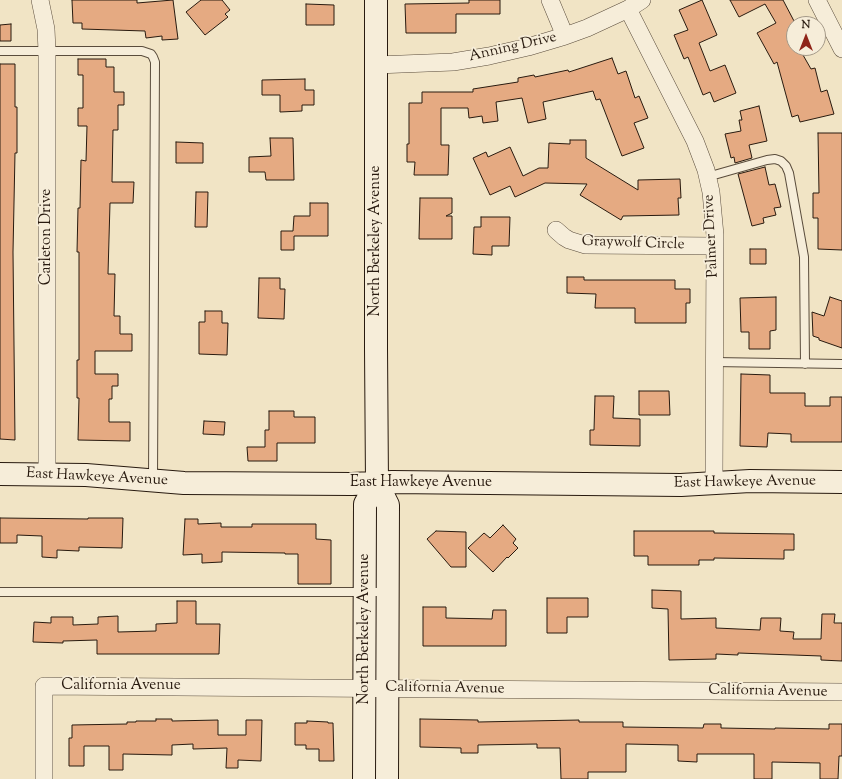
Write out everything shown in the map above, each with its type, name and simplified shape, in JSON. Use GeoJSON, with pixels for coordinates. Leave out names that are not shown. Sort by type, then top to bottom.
{"type":"FeatureCollection","features":[{"type":"Feature","properties":{"kind":"street","name":"Carleton Drive"},"geometry":{"type":"LineString","coordinates":[[40,0],[46,29],[47,51],[47,474]]}},
{"type":"Feature","properties":{"kind":"street","name":"North Berkeley Avenue"},"geometry":{"type":"LineString","coordinates":[[376,0],[377,483],[388,505],[387,779]]}},
{"type":"Feature","properties":{"kind":"street"},"geometry":{"type":"LineString","coordinates":[[550,0],[565,36]]}},
{"type":"Feature","properties":{"kind":"street","name":"Anning Drive"},"geometry":{"type":"LineString","coordinates":[[376,65],[435,63],[471,59],[528,47],[565,36],[607,19],[628,9],[642,0]]}},
{"type":"Feature","properties":{"kind":"street"},"geometry":{"type":"LineString","coordinates":[[817,0],[842,49]]}},
{"type":"Feature","properties":{"kind":"street","name":"Palmer Drive"},"geometry":{"type":"LineString","coordinates":[[628,9],[695,141],[707,177],[713,208],[715,246],[714,483]]}},
{"type":"Feature","properties":{"kind":"street","name":"Graywolf Circle"},"geometry":{"type":"LineString","coordinates":[[556,230],[569,240],[585,245],[715,246]]}},
{"type":"Feature","properties":{"kind":"street","name":"East Hawkeye Avenue"},"geometry":{"type":"LineString","coordinates":[[0,474],[86,475],[184,483],[665,485],[750,481],[842,482]]}},
{"type":"Feature","properties":{"kind":"street","name":"North Berkeley Avenue"},"geometry":{"type":"LineString","coordinates":[[364,779],[366,504],[377,483]]}},
{"type":"Feature","properties":{"kind":"street","name":"California Avenue"},"geometry":{"type":"LineString","coordinates":[[44,779],[44,686],[842,692]]}},
{"type":"Feature","properties":{"kind":"lane"},"geometry":{"type":"LineString","coordinates":[[0,51],[147,52],[151,54],[155,62],[153,480]]}},
{"type":"Feature","properties":{"kind":"lane"},"geometry":{"type":"LineString","coordinates":[[707,177],[767,160],[775,159],[781,161],[786,166],[789,173],[804,258],[805,364]]}},
{"type":"Feature","properties":{"kind":"lane"},"geometry":{"type":"LineString","coordinates":[[714,362],[842,364]]}},
{"type":"Feature","properties":{"kind":"lane"},"geometry":{"type":"LineString","coordinates":[[0,592],[387,592]]}},
{"type":"Feature","properties":{"kind":"building"},"geometry":{"type":"Polygon","coordinates":[[[72,0],[137,0],[137,3],[173,0],[178,39],[162,40],[162,36],[146,38],[145,31],[82,29],[82,23],[73,23],[72,0]]]}},
{"type":"Feature","properties":{"kind":"building"},"geometry":{"type":"Polygon","coordinates":[[[201,0],[222,0],[230,10],[225,14],[228,17],[205,35],[186,12],[201,0]]]}},
{"type":"Feature","properties":{"kind":"building"},"geometry":{"type":"Polygon","coordinates":[[[469,0],[500,0],[500,14],[456,14],[456,33],[406,33],[405,4],[469,3],[469,0]]]}},
{"type":"Feature","properties":{"kind":"building"},"geometry":{"type":"Polygon","coordinates":[[[702,0],[717,35],[699,43],[710,71],[725,65],[736,93],[714,102],[710,92],[703,95],[688,57],[684,59],[674,35],[688,30],[679,10],[702,0]]]}},
{"type":"Feature","properties":{"kind":"building"},"geometry":{"type":"Polygon","coordinates":[[[730,0],[783,0],[791,16],[786,16],[786,56],[804,56],[811,69],[815,68],[821,92],[827,90],[834,114],[800,122],[798,115],[792,117],[777,62],[774,64],[757,33],[776,23],[765,4],[739,17],[730,0]]]}},
{"type":"Feature","properties":{"kind":"building"},"geometry":{"type":"Polygon","coordinates":[[[306,4],[334,5],[334,25],[306,25],[306,4]]]}},
{"type":"Feature","properties":{"kind":"building"},"geometry":{"type":"Polygon","coordinates":[[[11,24],[11,41],[0,41],[0,25],[11,24]]]}},
{"type":"Feature","properties":{"kind":"building"},"geometry":{"type":"Polygon","coordinates":[[[612,58],[618,74],[626,71],[635,98],[639,96],[648,118],[634,123],[644,148],[622,156],[600,99],[596,100],[593,91],[543,102],[546,119],[528,123],[522,98],[496,102],[498,121],[483,123],[482,116],[469,118],[468,108],[441,108],[441,145],[449,145],[448,175],[414,175],[415,162],[407,162],[407,144],[409,144],[409,103],[422,103],[422,92],[473,92],[473,89],[518,82],[518,78],[534,75],[535,77],[568,70],[569,72],[612,58]]]}},
{"type":"Feature","properties":{"kind":"building"},"geometry":{"type":"Polygon","coordinates":[[[78,59],[106,59],[106,67],[114,67],[114,92],[124,92],[124,105],[118,105],[118,130],[113,130],[112,182],[134,182],[133,203],[110,203],[108,274],[115,274],[114,316],[120,316],[120,334],[132,334],[132,351],[95,351],[95,374],[118,374],[118,386],[112,386],[112,399],[109,399],[109,422],[130,422],[130,441],[78,440],[78,208],[80,208],[81,160],[86,161],[87,126],[78,126],[78,108],[83,108],[83,75],[78,75],[78,59]]]}},
{"type":"Feature","properties":{"kind":"building"},"geometry":{"type":"Polygon","coordinates":[[[0,64],[15,64],[15,107],[17,107],[17,153],[15,153],[13,252],[15,440],[0,439],[0,64]]]}},
{"type":"Feature","properties":{"kind":"building"},"geometry":{"type":"Polygon","coordinates":[[[305,79],[305,90],[314,90],[314,105],[302,105],[302,111],[280,112],[280,95],[262,95],[262,80],[305,79]]]}},
{"type":"Feature","properties":{"kind":"building"},"geometry":{"type":"Polygon","coordinates":[[[759,106],[767,141],[749,145],[752,158],[735,163],[734,157],[731,158],[725,134],[741,131],[739,120],[742,120],[740,111],[759,106]]]}},
{"type":"Feature","properties":{"kind":"building"},"geometry":{"type":"Polygon","coordinates":[[[818,133],[842,133],[842,250],[818,249],[818,218],[813,218],[813,193],[819,193],[818,133]]]}},
{"type":"Feature","properties":{"kind":"building"},"geometry":{"type":"Polygon","coordinates":[[[270,138],[293,138],[294,180],[266,180],[265,172],[249,172],[249,157],[271,156],[270,138]]]}},
{"type":"Feature","properties":{"kind":"building"},"geometry":{"type":"Polygon","coordinates":[[[570,140],[586,140],[586,158],[638,190],[638,180],[680,179],[681,198],[678,198],[679,215],[623,216],[621,220],[580,195],[587,184],[545,183],[515,197],[510,186],[490,195],[473,158],[486,152],[488,157],[510,147],[523,176],[539,168],[548,168],[549,143],[570,144],[570,140]]]}},
{"type":"Feature","properties":{"kind":"building"},"geometry":{"type":"Polygon","coordinates":[[[176,142],[203,143],[203,163],[176,163],[176,142]]]}},
{"type":"Feature","properties":{"kind":"building"},"geometry":{"type":"Polygon","coordinates":[[[765,167],[769,185],[775,184],[781,207],[774,208],[776,215],[763,218],[764,223],[752,226],[738,174],[765,167]]]}},
{"type":"Feature","properties":{"kind":"building"},"geometry":{"type":"Polygon","coordinates":[[[196,192],[208,192],[207,227],[195,227],[196,192]]]}},
{"type":"Feature","properties":{"kind":"building"},"geometry":{"type":"Polygon","coordinates":[[[420,198],[452,198],[452,213],[446,216],[452,216],[452,239],[419,239],[420,198]]]}},
{"type":"Feature","properties":{"kind":"building"},"geometry":{"type":"Polygon","coordinates":[[[310,203],[328,203],[328,236],[294,236],[294,250],[281,250],[281,231],[293,231],[294,216],[310,216],[310,203]]]}},
{"type":"Feature","properties":{"kind":"building"},"geometry":{"type":"Polygon","coordinates":[[[481,217],[510,217],[509,246],[492,246],[492,255],[473,254],[474,227],[481,227],[481,217]]]}},
{"type":"Feature","properties":{"kind":"building"},"geometry":{"type":"Polygon","coordinates":[[[750,249],[766,249],[766,264],[750,264],[750,249]]]}},
{"type":"Feature","properties":{"kind":"building"},"geometry":{"type":"Polygon","coordinates":[[[567,277],[584,277],[584,280],[675,280],[675,289],[690,289],[690,303],[686,303],[686,323],[635,323],[635,308],[595,308],[596,294],[567,293],[567,277]]]}},
{"type":"Feature","properties":{"kind":"building"},"geometry":{"type":"Polygon","coordinates":[[[259,278],[280,278],[280,289],[285,289],[284,319],[258,318],[259,278]]]}},
{"type":"Feature","properties":{"kind":"building"},"geometry":{"type":"Polygon","coordinates":[[[776,297],[776,330],[770,331],[770,349],[749,349],[749,332],[741,332],[740,298],[776,297]]]}},
{"type":"Feature","properties":{"kind":"building"},"geometry":{"type":"Polygon","coordinates":[[[830,297],[842,301],[842,348],[819,340],[819,338],[813,336],[812,312],[824,316],[830,297]]]}},
{"type":"Feature","properties":{"kind":"building"},"geometry":{"type":"Polygon","coordinates":[[[205,311],[222,311],[222,323],[228,323],[227,355],[199,354],[199,322],[205,322],[205,311]]]}},
{"type":"Feature","properties":{"kind":"building"},"geometry":{"type":"Polygon","coordinates":[[[741,374],[770,375],[770,393],[805,393],[805,406],[830,406],[830,397],[842,397],[842,442],[791,442],[791,434],[768,433],[767,447],[740,446],[741,374]]]}},
{"type":"Feature","properties":{"kind":"building"},"geometry":{"type":"Polygon","coordinates":[[[639,391],[669,391],[670,415],[639,415],[639,391]]]}},
{"type":"Feature","properties":{"kind":"building"},"geometry":{"type":"Polygon","coordinates":[[[595,396],[614,396],[613,418],[640,419],[640,446],[590,445],[590,430],[594,430],[595,396]]]}},
{"type":"Feature","properties":{"kind":"building"},"geometry":{"type":"Polygon","coordinates":[[[269,411],[294,411],[294,417],[315,417],[315,443],[277,443],[277,461],[248,461],[247,447],[265,447],[265,430],[269,430],[269,411]]]}},
{"type":"Feature","properties":{"kind":"building"},"geometry":{"type":"Polygon","coordinates":[[[204,421],[225,422],[224,435],[203,434],[204,421]]]}},
{"type":"Feature","properties":{"kind":"building"},"geometry":{"type":"Polygon","coordinates":[[[0,518],[123,518],[122,548],[79,547],[79,551],[57,550],[57,558],[42,557],[42,536],[17,535],[17,543],[0,543],[0,518]]]}},
{"type":"Feature","properties":{"kind":"building"},"geometry":{"type":"Polygon","coordinates":[[[185,519],[198,519],[198,524],[221,523],[221,527],[252,527],[252,524],[316,524],[316,539],[331,540],[331,584],[298,584],[298,554],[222,552],[222,562],[202,563],[202,554],[183,555],[185,519]]]}},
{"type":"Feature","properties":{"kind":"building"},"geometry":{"type":"Polygon","coordinates":[[[503,525],[516,539],[513,543],[518,548],[493,572],[468,548],[484,533],[490,538],[503,525]]]}},
{"type":"Feature","properties":{"kind":"building"},"geometry":{"type":"Polygon","coordinates":[[[436,531],[466,532],[466,567],[451,567],[427,539],[436,531]]]}},
{"type":"Feature","properties":{"kind":"building"},"geometry":{"type":"Polygon","coordinates":[[[634,531],[714,531],[714,533],[794,534],[794,550],[784,550],[784,559],[714,558],[714,560],[699,560],[699,565],[648,565],[648,556],[634,556],[634,531]]]}},
{"type":"Feature","properties":{"kind":"building"},"geometry":{"type":"Polygon","coordinates":[[[652,590],[681,591],[681,619],[716,618],[716,628],[760,630],[761,618],[781,618],[780,631],[794,632],[793,639],[821,639],[822,614],[835,614],[834,623],[842,623],[842,661],[821,660],[821,656],[738,653],[738,655],[716,654],[716,659],[669,660],[668,609],[652,608],[652,590]]]}},
{"type":"Feature","properties":{"kind":"building"},"geometry":{"type":"Polygon","coordinates":[[[547,598],[588,598],[588,617],[567,617],[567,633],[547,633],[547,598]]]}},
{"type":"Feature","properties":{"kind":"building"},"geometry":{"type":"Polygon","coordinates":[[[177,601],[196,601],[196,624],[220,624],[219,654],[97,654],[97,640],[63,641],[63,643],[33,642],[34,622],[51,623],[51,617],[73,617],[73,625],[98,624],[98,617],[118,616],[118,632],[156,631],[156,624],[177,623],[177,601]]]}},
{"type":"Feature","properties":{"kind":"building"},"geometry":{"type":"Polygon","coordinates":[[[423,607],[446,607],[446,618],[492,619],[493,610],[506,610],[506,646],[423,646],[423,607]]]}},
{"type":"Feature","properties":{"kind":"building"},"geometry":{"type":"Polygon","coordinates":[[[156,719],[172,719],[172,721],[218,720],[218,735],[246,735],[246,720],[262,720],[261,761],[238,760],[238,768],[226,768],[227,748],[193,749],[193,744],[172,745],[172,755],[123,754],[123,770],[109,770],[109,746],[84,746],[84,766],[69,766],[69,738],[72,738],[72,725],[127,724],[127,722],[136,721],[156,721],[156,719]]]}},
{"type":"Feature","properties":{"kind":"building"},"geometry":{"type":"Polygon","coordinates":[[[420,719],[478,720],[478,722],[579,720],[579,722],[623,722],[623,727],[703,728],[704,724],[721,724],[721,728],[775,729],[829,729],[829,724],[842,724],[842,756],[839,756],[838,779],[820,779],[820,763],[772,762],[772,779],[754,779],[754,754],[697,754],[697,762],[678,761],[678,745],[626,744],[626,772],[588,772],[588,779],[561,779],[560,748],[537,748],[537,744],[478,745],[478,753],[461,753],[461,748],[420,747],[420,719]]]}},
{"type":"Feature","properties":{"kind":"building"},"geometry":{"type":"Polygon","coordinates":[[[307,721],[333,723],[334,761],[319,761],[319,749],[306,749],[306,745],[295,745],[295,723],[307,723],[307,721]]]}}]}
